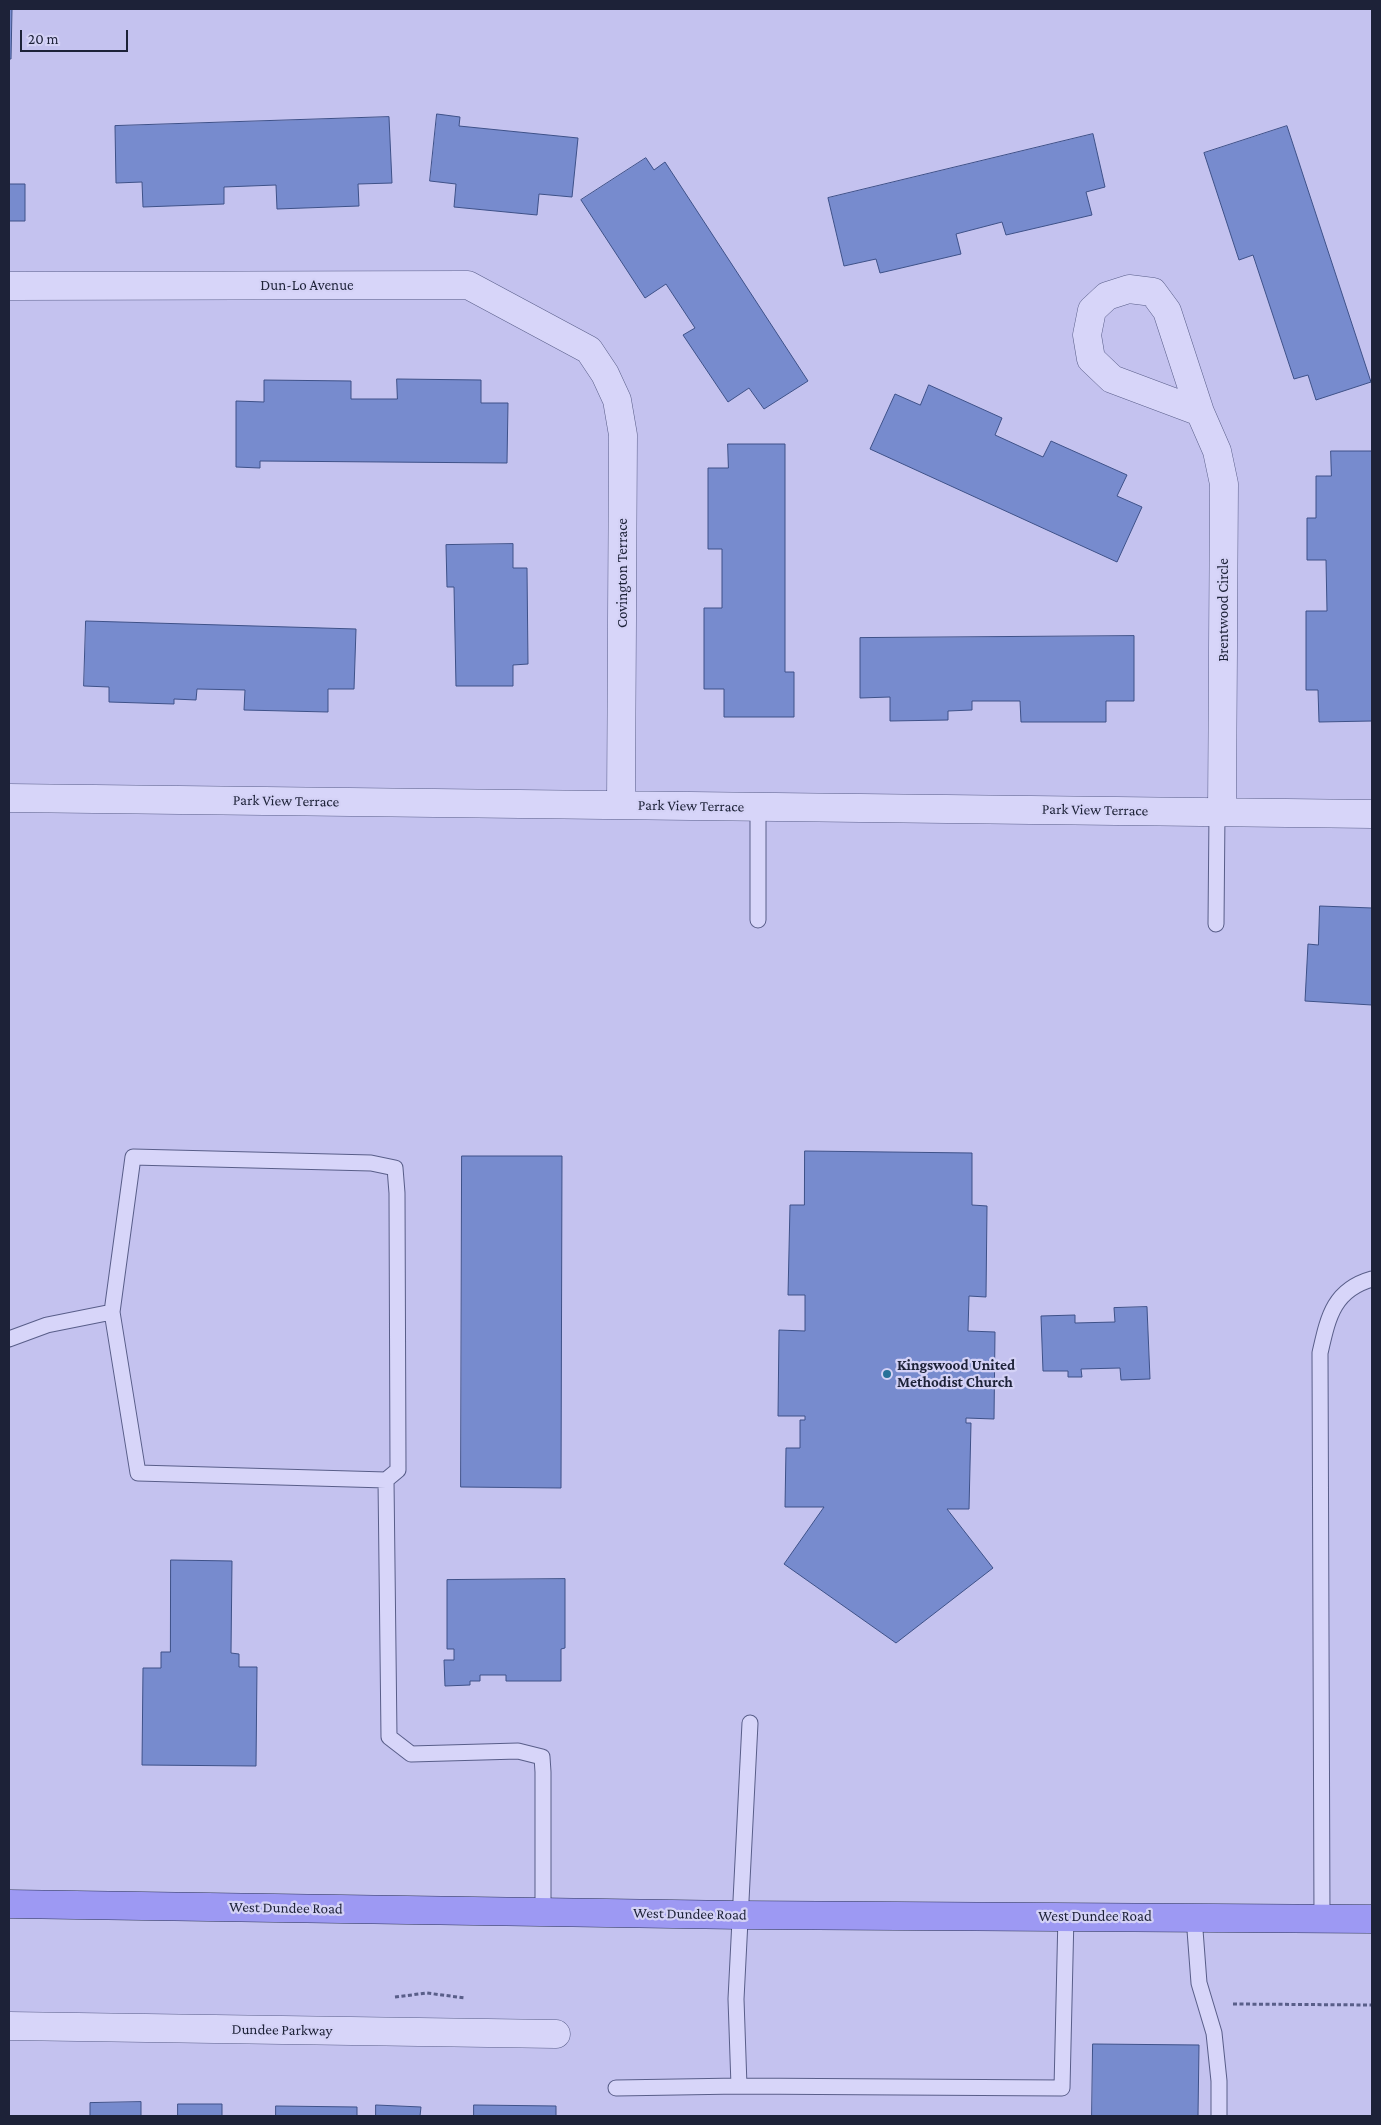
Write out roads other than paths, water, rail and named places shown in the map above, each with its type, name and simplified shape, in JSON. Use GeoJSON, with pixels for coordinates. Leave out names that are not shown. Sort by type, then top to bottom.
{"type":"FeatureCollection","features":[{"type":"Feature","properties":{"kind":"main road","name":"West Dundee Road"},"geometry":{"type":"LineString","coordinates":[[9,1904],[739,1915],[1372,1919]]}},
{"type":"Feature","properties":{"kind":"street","name":"Dun-Lo Avenue"},"geometry":{"type":"LineString","coordinates":[[9,286],[468,285],[589,350]]}},
{"type":"Feature","properties":{"kind":"street","name":"Brentwood Circle"},"geometry":{"type":"LineString","coordinates":[[1200,412],[1112,379],[1091,359],[1087,335],[1092,310],[1107,296],[1129,289],[1153,292],[1168,311],[1200,412],[1216,451],[1224,484],[1220,812]]}},
{"type":"Feature","properties":{"kind":"street","name":"Covington Terrace"},"geometry":{"type":"LineString","coordinates":[[589,350],[605,374],[617,400],[623,435],[621,805]]}},
{"type":"Feature","properties":{"kind":"street","name":"Park View Terrace"},"geometry":{"type":"LineString","coordinates":[[9,798],[1372,814]]}},
{"type":"Feature","properties":{"kind":"street","name":"Dundee Parkway"},"geometry":{"type":"LineString","coordinates":[[9,2026],[556,2034]]}},
{"type":"Feature","properties":{"kind":"lane"},"geometry":{"type":"LineString","coordinates":[[758,806],[758,920]]}},
{"type":"Feature","properties":{"kind":"lane"},"geometry":{"type":"LineString","coordinates":[[1216,924],[1220,812]]}},
{"type":"Feature","properties":{"kind":"lane"},"geometry":{"type":"LineString","coordinates":[[133,1157],[371,1163],[395,1168],[397,1193],[398,1470],[386,1480],[138,1473],[112,1312],[133,1157]]}},
{"type":"Feature","properties":{"kind":"lane"},"geometry":{"type":"LineString","coordinates":[[1322,1918],[1320,1353],[1328,1319],[1340,1296],[1364,1281],[1372,1279]]}},
{"type":"Feature","properties":{"kind":"lane"},"geometry":{"type":"LineString","coordinates":[[9,1340],[47,1325],[112,1312]]}},
{"type":"Feature","properties":{"kind":"lane"},"geometry":{"type":"LineString","coordinates":[[386,1480],[389,1738],[411,1754],[518,1751],[542,1757],[543,1912]]}},
{"type":"Feature","properties":{"kind":"lane"},"geometry":{"type":"LineString","coordinates":[[739,2086],[736,1999],[750,1723]]}},
{"type":"Feature","properties":{"kind":"lane"},"geometry":{"type":"LineString","coordinates":[[616,2088],[739,2086],[1062,2088],[1066,1916]]}},
{"type":"Feature","properties":{"kind":"lane"},"geometry":{"type":"LineString","coordinates":[[1194,1917],[1199,1983],[1214,2033],[1219,2081],[1219,2116]]}},
{"type":"Feature","properties":{"kind":"place","name":"Kingswood United Methodist Church"},"geometry":{"type":"Point","coordinates":[887,1374]}}]}
